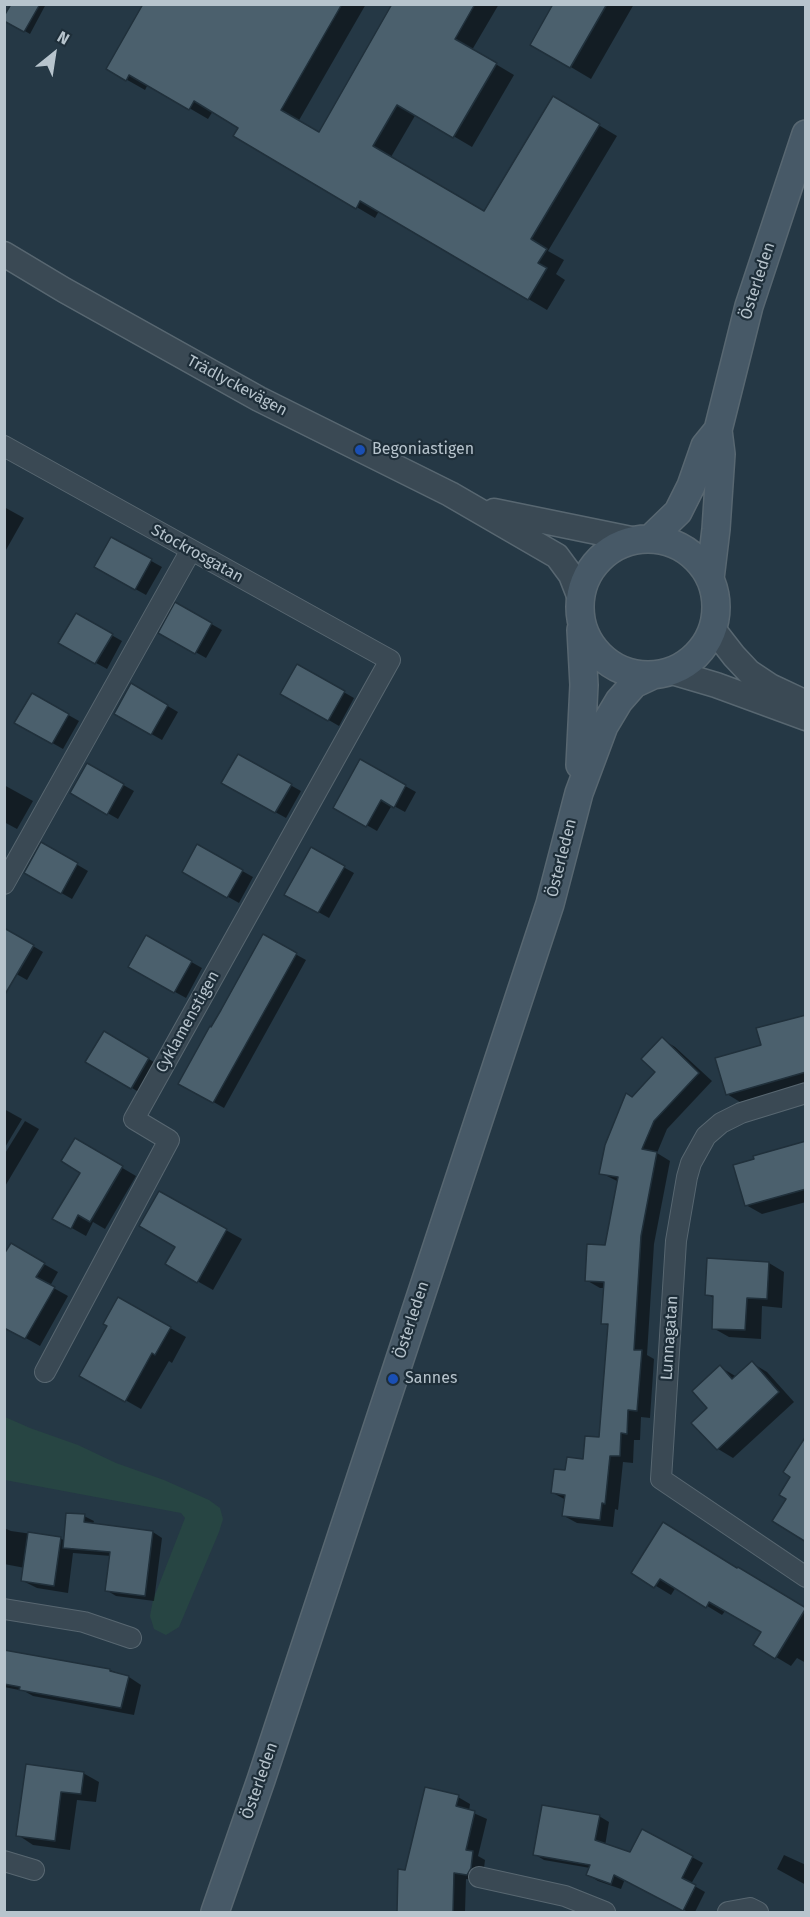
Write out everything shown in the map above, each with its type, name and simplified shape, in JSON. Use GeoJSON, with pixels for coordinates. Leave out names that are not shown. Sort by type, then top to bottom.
{"type":"FeatureCollection","features":[{"type":"Feature","properties":{"kind":"main road","name":"Österleden"},"geometry":{"type":"LineString","coordinates":[[710,579],[721,454],[718,430],[748,306],[806,134]]}},
{"type":"Feature","properties":{"kind":"main road","name":"Österleden"},"geometry":{"type":"LineString","coordinates":[[643,539],[678,512],[692,486],[705,446],[718,430]]}},
{"type":"Feature","properties":{"kind":"main road","name":"Trädlyckevägen"},"geometry":{"type":"LineString","coordinates":[[580,610],[586,638],[606,662],[620,670],[636,675],[662,674],[681,668],[698,655],[713,629],[716,612],[715,595],[710,579],[698,561],[681,548],[672,543],[643,539]]}},
{"type":"Feature","properties":{"kind":"main road"},"geometry":{"type":"LineString","coordinates":[[580,610],[588,575],[603,556],[613,548],[643,539]]}},
{"type":"Feature","properties":{"kind":"main road","name":"Österleden"},"geometry":{"type":"LineString","coordinates":[[579,793],[584,686],[580,610]]}},
{"type":"Feature","properties":{"kind":"main road","name":"Österleden"},"geometry":{"type":"LineString","coordinates":[[215,1912],[261,1780],[550,904],[579,793],[603,726],[619,701],[634,684],[662,674]]}},
{"type":"Feature","properties":{"kind":"street","name":"Trädlyckevägen"},"geometry":{"type":"LineString","coordinates":[[4,255],[259,399],[474,507],[557,556],[571,575],[580,610]]}},
{"type":"Feature","properties":{"kind":"street","name":"Stockrosgatan"},"geometry":{"type":"LineString","coordinates":[[4,447],[390,660]]}},
{"type":"Feature","properties":{"kind":"street","name":"Trädlyckevägen"},"geometry":{"type":"LineString","coordinates":[[474,507],[643,539]]}},
{"type":"Feature","properties":{"kind":"street"},"geometry":{"type":"LineString","coordinates":[[4,884],[191,550]]}},
{"type":"Feature","properties":{"kind":"street"},"geometry":{"type":"LineString","coordinates":[[713,629],[749,672],[770,686],[806,703]]}},
{"type":"Feature","properties":{"kind":"street","name":"Cyklamenstigen"},"geometry":{"type":"LineString","coordinates":[[45,1372],[169,1140],[134,1119],[390,660]]}},
{"type":"Feature","properties":{"kind":"street","name":"Trädlyckevägen"},"geometry":{"type":"LineString","coordinates":[[662,674],[716,685],[806,718]]}},
{"type":"Feature","properties":{"kind":"street","name":"Lunnagatan"},"geometry":{"type":"LineString","coordinates":[[806,1093],[741,1113],[721,1123],[706,1136],[691,1163],[676,1241],[661,1479],[806,1577]]}},
{"type":"Feature","properties":{"kind":"street"},"geometry":{"type":"LineString","coordinates":[[4,1609],[84,1622],[131,1638]]}},
{"type":"Feature","properties":{"kind":"street"},"geometry":{"type":"LineString","coordinates":[[4,1861],[34,1870]]}},
{"type":"Feature","properties":{"kind":"street"},"geometry":{"type":"LineString","coordinates":[[479,1877],[565,1896],[605,1912]]}},
{"type":"Feature","properties":{"kind":"street"},"geometry":{"type":"LineString","coordinates":[[728,1912],[750,1908],[758,1912]]}},
{"type":"Feature","properties":{"kind":"green space"},"geometry":{"type":"Polygon","coordinates":[[[5,1417],[78,1445],[116,1463],[164,1480],[209,1500],[220,1508],[223,1519],[219,1532],[179,1627],[166,1635],[154,1629],[150,1616],[153,1600],[185,1518],[181,1513],[5,1480],[5,1417]]]}},
{"type":"Feature","properties":{"kind":"building"},"geometry":{"type":"Polygon","coordinates":[[[11,4],[40,4],[24,32],[4,21],[4,16],[11,4]]]}},
{"type":"Feature","properties":{"kind":"building"},"geometry":{"type":"Polygon","coordinates":[[[143,4],[342,4],[281,110],[319,132],[392,4],[475,4],[455,39],[497,63],[453,138],[397,105],[373,146],[484,211],[553,96],[600,124],[531,239],[547,249],[538,263],[547,268],[528,300],[360,201],[356,209],[233,136],[238,128],[194,101],[189,110],[129,75],[126,81],[106,69],[143,4]]]}},
{"type":"Feature","properties":{"kind":"building"},"geometry":{"type":"Polygon","coordinates":[[[553,4],[607,4],[570,68],[530,45],[553,4]]]}},
{"type":"Feature","properties":{"kind":"building"},"geometry":{"type":"Polygon","coordinates":[[[111,537],[152,559],[135,590],[94,567],[111,537]]]}},
{"type":"Feature","properties":{"kind":"building"},"geometry":{"type":"Polygon","coordinates":[[[175,602],[212,623],[195,654],[158,633],[175,602]]]}},
{"type":"Feature","properties":{"kind":"building"},"geometry":{"type":"Polygon","coordinates":[[[76,613],[113,634],[95,664],[58,643],[76,613]]]}},
{"type":"Feature","properties":{"kind":"building"},"geometry":{"type":"Polygon","coordinates":[[[297,664],[345,691],[328,721],[280,694],[297,664]]]}},
{"type":"Feature","properties":{"kind":"building"},"geometry":{"type":"Polygon","coordinates":[[[131,683],[168,705],[151,735],[114,714],[131,683]]]}},
{"type":"Feature","properties":{"kind":"building"},"geometry":{"type":"Polygon","coordinates":[[[32,693],[69,714],[52,744],[14,723],[32,693]]]}},
{"type":"Feature","properties":{"kind":"building"},"geometry":{"type":"Polygon","coordinates":[[[238,754],[292,784],[275,813],[221,783],[238,754]]]}},
{"type":"Feature","properties":{"kind":"building"},"geometry":{"type":"Polygon","coordinates":[[[360,759],[406,785],[394,808],[381,800],[366,827],[333,808],[360,759]]]}},
{"type":"Feature","properties":{"kind":"building"},"geometry":{"type":"Polygon","coordinates":[[[87,763],[124,784],[107,815],[70,793],[87,763]]]}},
{"type":"Feature","properties":{"kind":"building"},"geometry":{"type":"Polygon","coordinates":[[[41,842],[78,863],[61,894],[24,873],[41,842]]]}},
{"type":"Feature","properties":{"kind":"building"},"geometry":{"type":"Polygon","coordinates":[[[197,844],[243,870],[227,898],[182,872],[197,844]]]}},
{"type":"Feature","properties":{"kind":"building"},"geometry":{"type":"Polygon","coordinates":[[[311,847],[345,866],[318,913],[284,895],[311,847]]]}},
{"type":"Feature","properties":{"kind":"building"},"geometry":{"type":"Polygon","coordinates":[[[4,928],[34,945],[4,996],[4,928]]]}},
{"type":"Feature","properties":{"kind":"building"},"geometry":{"type":"Polygon","coordinates":[[[263,934],[297,953],[213,1103],[178,1084],[263,934]]]}},
{"type":"Feature","properties":{"kind":"building"},"geometry":{"type":"Polygon","coordinates":[[[146,935],[192,961],[174,993],[128,967],[146,935]]]}},
{"type":"Feature","properties":{"kind":"building"},"geometry":{"type":"Polygon","coordinates":[[[806,1015],[806,1072],[726,1095],[715,1058],[761,1045],[756,1028],[806,1015]]]}},
{"type":"Feature","properties":{"kind":"building"},"geometry":{"type":"Polygon","coordinates":[[[104,1031],[149,1058],[131,1089],[85,1062],[104,1031]]]}},
{"type":"Feature","properties":{"kind":"building"},"geometry":{"type":"Polygon","coordinates":[[[662,1037],[699,1073],[654,1121],[642,1149],[657,1152],[641,1236],[634,1350],[642,1350],[637,1411],[628,1410],[627,1434],[621,1433],[620,1456],[610,1456],[605,1504],[602,1503],[600,1520],[562,1516],[565,1495],[551,1493],[554,1469],[565,1470],[567,1457],[583,1459],[585,1436],[599,1437],[608,1324],[601,1324],[604,1282],[585,1281],[587,1244],[605,1245],[618,1177],[599,1174],[605,1145],[626,1093],[632,1097],[655,1072],[641,1059],[662,1037]]]}},
{"type":"Feature","properties":{"kind":"building"},"geometry":{"type":"Polygon","coordinates":[[[75,1138],[123,1166],[90,1222],[78,1215],[71,1229],[52,1219],[80,1173],[61,1161],[75,1138]]]}},
{"type":"Feature","properties":{"kind":"building"},"geometry":{"type":"Polygon","coordinates":[[[806,1141],[806,1189],[745,1206],[733,1165],[754,1159],[753,1156],[806,1141]]]}},
{"type":"Feature","properties":{"kind":"building"},"geometry":{"type":"Polygon","coordinates":[[[159,1191],[227,1229],[197,1283],[165,1264],[175,1247],[139,1226],[159,1191]]]}},
{"type":"Feature","properties":{"kind":"building"},"geometry":{"type":"Polygon","coordinates":[[[11,1243],[45,1263],[36,1277],[55,1287],[25,1339],[4,1328],[4,1254],[11,1243]]]}},
{"type":"Feature","properties":{"kind":"building"},"geometry":{"type":"Polygon","coordinates":[[[707,1258],[769,1262],[767,1299],[747,1298],[745,1330],[712,1329],[713,1296],[705,1295],[707,1258]]]}},
{"type":"Feature","properties":{"kind":"building"},"geometry":{"type":"Polygon","coordinates":[[[118,1297],[171,1327],[155,1355],[152,1353],[125,1402],[79,1376],[107,1326],[103,1324],[118,1297]]]}},
{"type":"Feature","properties":{"kind":"building"},"geometry":{"type":"Polygon","coordinates":[[[752,1361],[779,1392],[717,1450],[691,1423],[707,1408],[692,1391],[720,1365],[732,1379],[752,1361]]]}},
{"type":"Feature","properties":{"kind":"building"},"geometry":{"type":"Polygon","coordinates":[[[806,1436],[806,1542],[772,1521],[786,1499],[779,1495],[790,1477],[783,1472],[806,1436]]]}},
{"type":"Feature","properties":{"kind":"building"},"geometry":{"type":"Polygon","coordinates":[[[66,1513],[85,1514],[84,1522],[153,1531],[145,1596],[105,1591],[110,1552],[63,1548],[66,1513]]]}},
{"type":"Feature","properties":{"kind":"building"},"geometry":{"type":"Polygon","coordinates":[[[663,1522],[806,1608],[775,1659],[753,1645],[761,1632],[709,1602],[706,1608],[660,1579],[654,1588],[631,1573],[663,1522]]]}},
{"type":"Feature","properties":{"kind":"building"},"geometry":{"type":"Polygon","coordinates":[[[28,1532],[61,1537],[54,1586],[21,1581],[28,1532]]]}},
{"type":"Feature","properties":{"kind":"building"},"geometry":{"type":"Polygon","coordinates":[[[4,1650],[110,1669],[110,1671],[129,1676],[121,1708],[19,1690],[20,1687],[4,1684],[4,1650]]]}},
{"type":"Feature","properties":{"kind":"building"},"geometry":{"type":"Polygon","coordinates":[[[26,1764],[84,1772],[81,1794],[61,1792],[55,1841],[16,1836],[26,1764]]]}},
{"type":"Feature","properties":{"kind":"building"},"geometry":{"type":"Polygon","coordinates":[[[425,1787],[459,1795],[456,1806],[475,1811],[466,1850],[473,1851],[471,1868],[467,1875],[454,1873],[453,1912],[397,1912],[398,1869],[405,1870],[425,1787]]]}},
{"type":"Feature","properties":{"kind":"building"},"geometry":{"type":"Polygon","coordinates":[[[542,1805],[600,1815],[595,1840],[630,1852],[642,1829],[693,1856],[682,1878],[696,1885],[683,1911],[614,1875],[611,1884],[586,1875],[590,1865],[533,1855],[542,1805]]]}},
{"type":"Feature","properties":{"kind":"place","name":"Begoniastigen"},"geometry":{"type":"Point","coordinates":[360,450]}},
{"type":"Feature","properties":{"kind":"place","name":"Sannes"},"geometry":{"type":"Point","coordinates":[393,1379]}}]}
